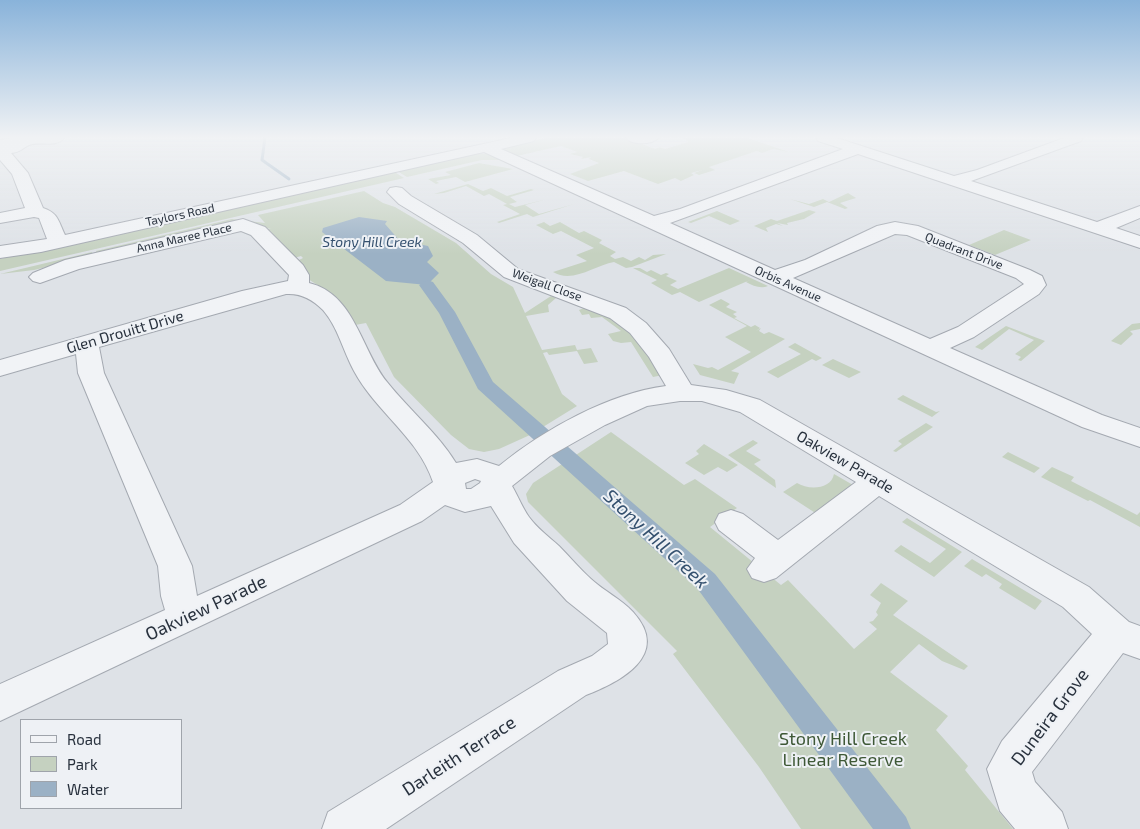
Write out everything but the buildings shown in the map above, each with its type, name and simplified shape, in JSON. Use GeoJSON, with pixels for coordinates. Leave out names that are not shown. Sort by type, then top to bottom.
{"type":"FeatureCollection","features":[{"type":"Feature","properties":{"kind":"street"},"geometry":{"type":"LineString","coordinates":[[22,177],[34,210],[30,218],[45,245]]}},
{"type":"Feature","properties":{"kind":"street","name":"Taylors Road"},"geometry":{"type":"LineString","coordinates":[[0,257],[45,245],[351,177]]}},
{"type":"Feature","properties":{"kind":"street","name":"Orbis Avenue"},"geometry":{"type":"LineString","coordinates":[[549,177],[1092,421],[1140,438]]}},
{"type":"Feature","properties":{"kind":"street"},"geometry":{"type":"LineString","coordinates":[[655,225],[785,177]]}},
{"type":"Feature","properties":{"kind":"street"},"geometry":{"type":"LineString","coordinates":[[941,177],[1140,242]]}},
{"type":"Feature","properties":{"kind":"street"},"geometry":{"type":"LineString","coordinates":[[957,182],[972,177]]}},
{"type":"Feature","properties":{"kind":"street","name":"Weigall Close"},"geometry":{"type":"LineString","coordinates":[[396,192],[405,200],[470,239],[511,274],[520,275],[529,281],[586,299],[618,313],[638,328],[660,354],[682,392]]}},
{"type":"Feature","properties":{"kind":"street"},"geometry":{"type":"LineString","coordinates":[[0,217],[34,210]]}},
{"type":"Feature","properties":{"kind":"street"},"geometry":{"type":"LineString","coordinates":[[1103,230],[1132,215]]}},
{"type":"Feature","properties":{"kind":"street","name":"Anna Maree Place"},"geometry":{"type":"LineString","coordinates":[[40,277],[72,264],[243,225],[258,231],[296,269],[299,275],[299,285]]}},
{"type":"Feature","properties":{"kind":"street","name":"Quadrant Drive"},"geometry":{"type":"LineString","coordinates":[[779,280],[884,230],[900,228],[916,232],[1023,274],[1034,281],[1035,285],[1031,289],[937,352]]}},
{"type":"Feature","properties":{"kind":"street","name":"Taylors Road"},"geometry":{"type":"LineString","coordinates":[[0,252],[45,245]]}},
{"type":"Feature","properties":{"kind":"street"},"geometry":{"type":"LineString","coordinates":[[299,285],[322,298],[344,323],[378,389],[431,444],[446,471],[471,484]]}},
{"type":"Feature","properties":{"kind":"street","name":"Glen Drouitt Drive"},"geometry":{"type":"LineString","coordinates":[[0,368],[250,296],[299,285]]}},
{"type":"Feature","properties":{"kind":"street"},"geometry":{"type":"LineString","coordinates":[[78,345],[175,566],[179,596],[196,613]]}},
{"type":"Feature","properties":{"kind":"street","name":"Oakview Parade"},"geometry":{"type":"LineString","coordinates":[[0,703],[471,484],[513,472],[530,456],[592,420],[648,397],[682,392],[718,395],[750,406],[1076,597],[1128,638]]}},
{"type":"Feature","properties":{"kind":"street","name":"Orbis Avenue"},"geometry":{"type":"LineString","coordinates":[[1092,421],[1113,434],[1140,445]]}},
{"type":"Feature","properties":{"kind":"street"},"geometry":{"type":"LineString","coordinates":[[731,522],[772,563],[878,481]]}},
{"type":"Feature","properties":{"kind":"street","name":"Darleith Terrace"},"geometry":{"type":"LineString","coordinates":[[345,829],[572,683],[600,672],[619,659],[628,643],[626,632],[620,623],[590,600],[518,526],[471,484]]}},
{"type":"Feature","properties":{"kind":"street","name":"Duneira Grove"},"geometry":{"type":"LineString","coordinates":[[1045,829],[1016,795],[1009,769],[1017,756],[1128,638]]}},
{"type":"Feature","properties":{"kind":"green space"},"geometry":{"type":"Polygon","coordinates":[[[368,177],[404,178],[0,271],[0,259],[368,177]]]}},
{"type":"Feature","properties":{"kind":"green space"},"geometry":{"type":"Polygon","coordinates":[[[441,177],[485,177],[465,182],[456,177],[436,181],[439,183],[436,184],[428,179],[441,177]]]}},
{"type":"Feature","properties":{"kind":"green space"},"geometry":{"type":"Polygon","coordinates":[[[577,177],[604,177],[588,181],[577,177]]]}},
{"type":"Feature","properties":{"kind":"green space"},"geometry":{"type":"Polygon","coordinates":[[[639,177],[690,177],[681,181],[675,178],[658,184],[639,177]]]}},
{"type":"Feature","properties":{"kind":"green space"},"geometry":{"type":"Polygon","coordinates":[[[468,184],[483,191],[491,188],[507,196],[531,189],[534,190],[510,197],[517,202],[509,204],[515,207],[547,199],[525,205],[539,214],[574,204],[533,217],[527,214],[499,223],[497,222],[520,214],[503,205],[507,204],[489,194],[484,196],[466,186],[434,194],[468,184]]]}},
{"type":"Feature","properties":{"kind":"green space"},"geometry":{"type":"Polygon","coordinates":[[[364,191],[456,243],[491,274],[513,287],[525,313],[551,296],[556,298],[548,305],[549,312],[526,316],[542,350],[575,345],[577,350],[591,348],[598,362],[584,364],[577,351],[549,355],[547,352],[543,353],[562,394],[577,406],[530,435],[499,449],[484,452],[469,449],[451,435],[394,377],[366,323],[355,325],[319,286],[308,279],[297,261],[303,258],[301,256],[294,258],[266,230],[271,228],[265,229],[250,222],[97,254],[96,251],[232,219],[265,223],[258,215],[364,191]]]}},
{"type":"Feature","properties":{"kind":"green space"},"geometry":{"type":"Polygon","coordinates":[[[848,193],[856,198],[840,203],[848,208],[845,209],[827,202],[814,207],[790,199],[809,204],[823,199],[829,202],[848,193]]]}},
{"type":"Feature","properties":{"kind":"green space"},"geometry":{"type":"Polygon","coordinates":[[[809,210],[816,212],[804,219],[787,223],[788,225],[777,223],[783,226],[776,224],[766,228],[768,232],[754,226],[771,219],[777,221],[809,210]]]}},
{"type":"Feature","properties":{"kind":"green space"},"geometry":{"type":"Polygon","coordinates":[[[717,211],[740,221],[730,225],[709,216],[691,223],[688,222],[717,211]]]}},
{"type":"Feature","properties":{"kind":"green space"},"geometry":{"type":"Polygon","coordinates":[[[544,222],[550,226],[560,222],[579,233],[584,231],[602,240],[599,243],[616,252],[610,256],[615,259],[623,257],[631,261],[639,257],[645,260],[653,255],[666,254],[632,267],[626,268],[614,262],[576,275],[561,275],[553,272],[587,261],[576,255],[594,248],[561,231],[553,234],[536,225],[544,222]]]}},
{"type":"Feature","properties":{"kind":"green space"},"geometry":{"type":"Polygon","coordinates":[[[1004,230],[1031,240],[995,255],[969,245],[1004,230]]]}},
{"type":"Feature","properties":{"kind":"green space"},"geometry":{"type":"Polygon","coordinates":[[[92,252],[93,256],[34,270],[0,274],[92,252]]]}},
{"type":"Feature","properties":{"kind":"green space"},"geometry":{"type":"Polygon","coordinates":[[[633,268],[640,268],[647,272],[651,270],[661,275],[669,274],[666,276],[677,281],[670,285],[678,289],[729,268],[768,286],[757,287],[746,282],[750,280],[699,302],[680,292],[672,295],[651,283],[657,280],[633,268]]]}},
{"type":"Feature","properties":{"kind":"green space"},"geometry":{"type":"Polygon","coordinates":[[[721,299],[730,304],[726,307],[737,312],[733,314],[737,317],[734,318],[751,327],[755,325],[760,328],[756,331],[761,328],[759,331],[764,334],[769,332],[785,339],[731,371],[739,373],[734,384],[700,375],[693,364],[708,368],[712,367],[718,370],[751,352],[725,337],[747,326],[709,305],[721,299]]]}},
{"type":"Feature","properties":{"kind":"green space"},"geometry":{"type":"Polygon","coordinates":[[[589,306],[626,325],[663,375],[653,377],[631,342],[621,343],[613,341],[608,334],[621,331],[602,317],[591,318],[589,314],[582,315],[579,310],[589,306]]]}},
{"type":"Feature","properties":{"kind":"green space"},"geometry":{"type":"Polygon","coordinates":[[[1140,323],[1140,329],[1130,331],[1133,334],[1121,345],[1111,341],[1132,324],[1140,323]]]}},
{"type":"Feature","properties":{"kind":"green space"},"geometry":{"type":"Polygon","coordinates":[[[1006,326],[1045,341],[1021,361],[1018,360],[1021,357],[1015,354],[1034,340],[1009,329],[982,350],[975,347],[1006,326]]]}},
{"type":"Feature","properties":{"kind":"green space"},"geometry":{"type":"Polygon","coordinates":[[[795,343],[822,358],[816,361],[812,359],[778,378],[767,372],[801,354],[788,347],[795,343]]]}},
{"type":"Feature","properties":{"kind":"green space"},"geometry":{"type":"Polygon","coordinates":[[[833,359],[861,372],[849,378],[822,365],[833,359]]]}},
{"type":"Feature","properties":{"kind":"green space"},"geometry":{"type":"Polygon","coordinates":[[[903,395],[936,412],[940,411],[932,417],[897,399],[903,395]]]}},
{"type":"Feature","properties":{"kind":"green space"},"geometry":{"type":"Polygon","coordinates":[[[926,423],[933,427],[896,452],[893,451],[902,444],[898,441],[926,423]]]}},
{"type":"Feature","properties":{"kind":"green space","name":"Stony Hill Creek Linear Reserve"},"geometry":{"type":"Polygon","coordinates":[[[611,432],[684,485],[695,479],[737,508],[710,527],[781,585],[788,580],[854,649],[877,629],[869,622],[873,621],[878,615],[876,612],[881,603],[870,595],[881,583],[908,601],[893,615],[968,666],[964,670],[942,661],[919,644],[890,672],[948,716],[936,730],[968,766],[965,770],[1013,829],[801,829],[759,767],[673,654],[677,651],[528,502],[526,494],[533,483],[611,432]]]}},
{"type":"Feature","properties":{"kind":"green space"},"geometry":{"type":"Polygon","coordinates":[[[753,440],[758,443],[746,451],[761,460],[754,464],[775,480],[776,488],[728,455],[753,440]]]}},
{"type":"Feature","properties":{"kind":"green space"},"geometry":{"type":"Polygon","coordinates":[[[704,444],[738,465],[727,472],[718,467],[704,475],[685,463],[699,454],[696,451],[704,444]]]}},
{"type":"Feature","properties":{"kind":"green space"},"geometry":{"type":"Polygon","coordinates":[[[1008,452],[1040,468],[1034,473],[1002,457],[1008,452]]]}},
{"type":"Feature","properties":{"kind":"green space"},"geometry":{"type":"Polygon","coordinates":[[[1052,467],[1074,477],[1071,481],[1137,515],[1140,512],[1140,527],[1090,500],[1088,501],[1041,477],[1052,467]]]}},
{"type":"Feature","properties":{"kind":"green space"},"geometry":{"type":"Polygon","coordinates":[[[834,474],[853,485],[820,516],[783,492],[797,483],[807,487],[824,486],[832,479],[834,474]]]}},
{"type":"Feature","properties":{"kind":"green space"},"geometry":{"type":"Polygon","coordinates":[[[907,518],[962,552],[934,577],[894,551],[901,545],[930,563],[946,549],[902,522],[907,518]]]}},
{"type":"Feature","properties":{"kind":"green space"},"geometry":{"type":"Polygon","coordinates":[[[972,559],[1042,601],[1035,610],[999,588],[1002,584],[986,574],[982,577],[964,566],[972,559]]]}},
{"type":"Feature","properties":{"kind":"water","name":"Stony Hill Creek"},"geometry":{"type":"Polygon","coordinates":[[[359,217],[387,221],[385,224],[399,240],[428,246],[433,256],[427,262],[439,273],[427,285],[386,281],[322,232],[323,228],[359,217]]]}},
{"type":"Feature","properties":{"kind":"waterway","name":"Stony Hill Creek"},"geometry":{"type":"LineString","coordinates":[[286,177],[289,179]]}},
{"type":"Feature","properties":{"kind":"waterway","name":"Stony Hill Creek"},"geometry":{"type":"LineString","coordinates":[[427,285],[447,312],[485,385],[706,581],[894,829]]}}]}
